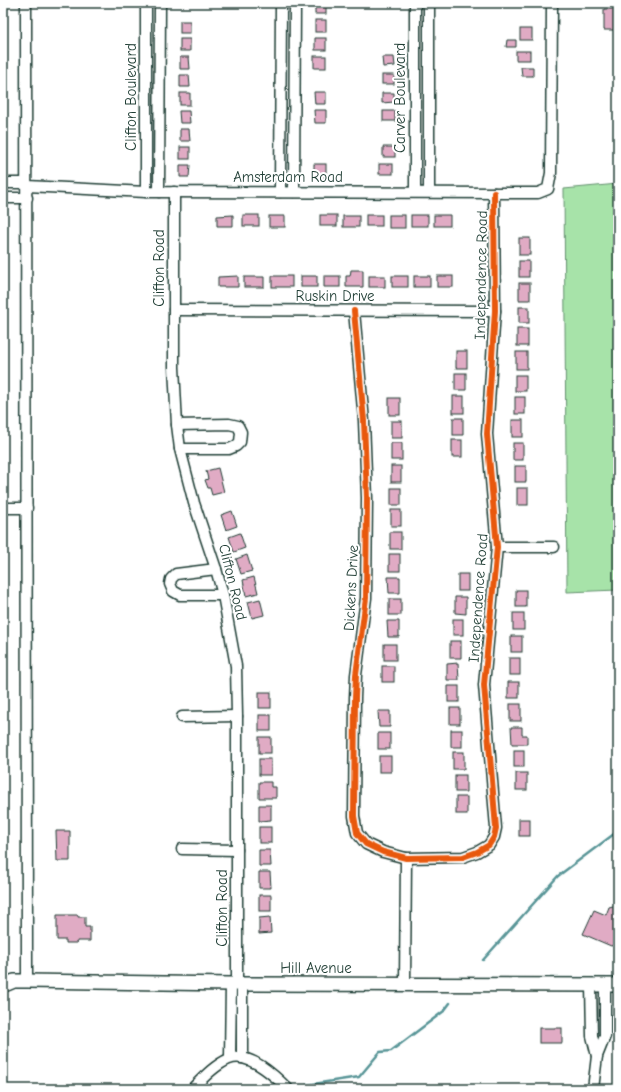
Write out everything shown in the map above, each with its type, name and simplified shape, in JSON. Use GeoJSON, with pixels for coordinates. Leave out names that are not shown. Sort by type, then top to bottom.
{"type":"FeatureCollection","features":[{"type":"Feature","properties":{"kind":"main road","name":"Hill Avenue"},"geometry":{"type":"LineString","coordinates":[[7,980],[237,984],[612,985]]}},
{"type":"Feature","properties":{"kind":"street"},"geometry":{"type":"LineString","coordinates":[[26,3],[28,981]]}},
{"type":"Feature","properties":{"kind":"street","name":"Clifton Boulevard"},"geometry":{"type":"LineString","coordinates":[[146,3],[146,192]]}},
{"type":"Feature","properties":{"kind":"street","name":"Clifton Boulevard"},"geometry":{"type":"LineString","coordinates":[[159,192],[160,3]]}},
{"type":"Feature","properties":{"kind":"street"},"geometry":{"type":"LineString","coordinates":[[280,192],[281,3]]}},
{"type":"Feature","properties":{"kind":"street"},"geometry":{"type":"LineString","coordinates":[[294,192],[295,3]]}},
{"type":"Feature","properties":{"kind":"street","name":"Carver Boulevard"},"geometry":{"type":"LineString","coordinates":[[415,3],[415,192]]}},
{"type":"Feature","properties":{"kind":"street","name":"Carver Boulevard"},"geometry":{"type":"LineString","coordinates":[[429,3],[429,192]]}},
{"type":"Feature","properties":{"kind":"street","name":"Amsterdam Road"},"geometry":{"type":"LineString","coordinates":[[3,183],[146,192],[538,193],[548,189],[551,173],[552,3]]}},
{"type":"Feature","properties":{"kind":"street","name":"Clifton Road"},"geometry":{"type":"LineString","coordinates":[[174,192],[174,394],[180,449],[194,503],[223,595],[236,666],[237,984]]}},
{"type":"Feature","properties":{"kind":"street","name":"Independence Road"},"geometry":{"type":"LineString","coordinates":[[406,858],[463,857],[477,852],[489,845],[494,837],[496,828],[484,685],[497,547],[488,434],[495,311],[494,193]]}},
{"type":"Feature","properties":{"kind":"street"},"geometry":{"type":"LineString","coordinates":[[3,198],[27,198]]}},
{"type":"Feature","properties":{"kind":"street","name":"Ruskin Drive"},"geometry":{"type":"LineString","coordinates":[[174,310],[495,311]]}},
{"type":"Feature","properties":{"kind":"street","name":"Dickens Drive"},"geometry":{"type":"LineString","coordinates":[[354,311],[364,421],[367,521],[366,598],[356,675],[354,816],[357,833],[366,844],[384,852],[406,858]]}},
{"type":"Feature","properties":{"kind":"street"},"geometry":{"type":"LineString","coordinates":[[177,425],[229,424],[238,426],[241,432],[240,442],[236,446],[229,449],[180,449]]}},
{"type":"Feature","properties":{"kind":"street"},"geometry":{"type":"LineString","coordinates":[[3,508],[27,508]]}},
{"type":"Feature","properties":{"kind":"street"},"geometry":{"type":"LineString","coordinates":[[497,547],[554,547]]}},
{"type":"Feature","properties":{"kind":"street"},"geometry":{"type":"LineString","coordinates":[[216,569],[176,574],[171,579],[170,584],[173,591],[180,595],[223,595]]}},
{"type":"Feature","properties":{"kind":"street"},"geometry":{"type":"LineString","coordinates":[[182,717],[237,716]]}},
{"type":"Feature","properties":{"kind":"street"},"geometry":{"type":"LineString","coordinates":[[182,849],[237,850]]}},
{"type":"Feature","properties":{"kind":"street"},"geometry":{"type":"LineString","coordinates":[[405,984],[406,858]]}},
{"type":"Feature","properties":{"kind":"street"},"geometry":{"type":"LineString","coordinates":[[237,984],[242,1058]]}},
{"type":"Feature","properties":{"kind":"street"},"geometry":{"type":"LineString","coordinates":[[230,1058],[237,984]]}},
{"type":"Feature","properties":{"kind":"street"},"geometry":{"type":"LineString","coordinates":[[591,985],[592,1036],[597,1056]]}},
{"type":"Feature","properties":{"kind":"street"},"geometry":{"type":"LineString","coordinates":[[593,1089],[597,1056],[606,1036],[612,985]]}},
{"type":"Feature","properties":{"kind":"street"},"geometry":{"type":"LineString","coordinates":[[192,1089],[208,1074],[230,1058],[242,1058],[257,1063],[288,1089]]}},
{"type":"Feature","properties":{"kind":"green space"},"geometry":{"type":"Polygon","coordinates":[[[618,184],[618,590],[567,592],[564,189],[618,184]]]}},
{"type":"Feature","properties":{"kind":"building"},"geometry":{"type":"Polygon","coordinates":[[[315,3],[326,3],[326,14],[315,14],[315,3]]]}},
{"type":"Feature","properties":{"kind":"building"},"geometry":{"type":"Polygon","coordinates":[[[612,3],[618,3],[618,30],[604,30],[604,9],[612,9],[612,3]]]}},
{"type":"Feature","properties":{"kind":"building"},"geometry":{"type":"Polygon","coordinates":[[[315,20],[326,20],[326,32],[315,32],[315,20]]]}},
{"type":"Feature","properties":{"kind":"building"},"geometry":{"type":"Polygon","coordinates":[[[180,21],[190,21],[190,33],[180,33],[180,21]]]}},
{"type":"Feature","properties":{"kind":"building"},"geometry":{"type":"Polygon","coordinates":[[[520,29],[532,29],[532,40],[520,40],[520,29]]]}},
{"type":"Feature","properties":{"kind":"building"},"geometry":{"type":"Polygon","coordinates":[[[315,38],[326,38],[326,50],[315,50],[315,38]]]}},
{"type":"Feature","properties":{"kind":"building"},"geometry":{"type":"Polygon","coordinates":[[[180,39],[190,39],[190,51],[180,51],[180,39]]]}},
{"type":"Feature","properties":{"kind":"building"},"geometry":{"type":"Polygon","coordinates":[[[507,40],[516,40],[516,47],[506,47],[507,40]]]}},
{"type":"Feature","properties":{"kind":"building"},"geometry":{"type":"Polygon","coordinates":[[[516,51],[530,51],[530,60],[516,60],[516,51]]]}},
{"type":"Feature","properties":{"kind":"building"},"geometry":{"type":"Polygon","coordinates":[[[314,56],[326,56],[326,68],[314,68],[314,56]]]}},
{"type":"Feature","properties":{"kind":"building"},"geometry":{"type":"Polygon","coordinates":[[[180,57],[189,57],[190,69],[180,69],[180,57]]]}},
{"type":"Feature","properties":{"kind":"building"},"geometry":{"type":"Polygon","coordinates":[[[382,57],[394,57],[395,66],[383,67],[382,57]]]}},
{"type":"Feature","properties":{"kind":"building"},"geometry":{"type":"Polygon","coordinates":[[[521,67],[533,67],[533,76],[522,76],[521,67]]]}},
{"type":"Feature","properties":{"kind":"building"},"geometry":{"type":"Polygon","coordinates":[[[180,75],[189,75],[190,87],[180,87],[180,75]]]}},
{"type":"Feature","properties":{"kind":"building"},"geometry":{"type":"Polygon","coordinates":[[[382,75],[394,75],[394,84],[382,84],[382,75]]]}},
{"type":"Feature","properties":{"kind":"building"},"geometry":{"type":"Polygon","coordinates":[[[314,92],[326,92],[326,104],[315,104],[314,92]]]}},
{"type":"Feature","properties":{"kind":"building"},"geometry":{"type":"Polygon","coordinates":[[[180,93],[190,93],[190,105],[180,105],[180,93]]]}},
{"type":"Feature","properties":{"kind":"building"},"geometry":{"type":"Polygon","coordinates":[[[382,93],[394,93],[394,102],[382,103],[382,93]]]}},
{"type":"Feature","properties":{"kind":"building"},"geometry":{"type":"Polygon","coordinates":[[[314,110],[326,110],[326,123],[315,123],[314,110]]]}},
{"type":"Feature","properties":{"kind":"building"},"geometry":{"type":"Polygon","coordinates":[[[179,111],[189,111],[190,123],[180,123],[179,111]]]}},
{"type":"Feature","properties":{"kind":"building"},"geometry":{"type":"Polygon","coordinates":[[[383,111],[395,111],[395,121],[383,121],[383,111]]]}},
{"type":"Feature","properties":{"kind":"building"},"geometry":{"type":"Polygon","coordinates":[[[180,129],[189,129],[190,141],[180,141],[180,129]]]}},
{"type":"Feature","properties":{"kind":"building"},"geometry":{"type":"Polygon","coordinates":[[[180,147],[190,147],[190,159],[180,159],[180,147]]]}},
{"type":"Feature","properties":{"kind":"building"},"geometry":{"type":"Polygon","coordinates":[[[383,147],[395,147],[395,157],[383,157],[383,147]]]}},
{"type":"Feature","properties":{"kind":"building"},"geometry":{"type":"Polygon","coordinates":[[[314,164],[326,164],[326,177],[314,177],[314,164]]]}},
{"type":"Feature","properties":{"kind":"building"},"geometry":{"type":"Polygon","coordinates":[[[379,164],[393,164],[393,174],[379,174],[379,164]]]}},
{"type":"Feature","properties":{"kind":"building"},"geometry":{"type":"Polygon","coordinates":[[[180,165],[190,165],[189,177],[180,177],[180,165]]]}},
{"type":"Feature","properties":{"kind":"building"},"geometry":{"type":"Polygon","coordinates":[[[233,215],[233,226],[217,226],[217,216],[233,215]]]}},
{"type":"Feature","properties":{"kind":"building"},"geometry":{"type":"Polygon","coordinates":[[[243,215],[259,215],[259,226],[243,226],[243,215]]]}},
{"type":"Feature","properties":{"kind":"building"},"geometry":{"type":"Polygon","coordinates":[[[320,215],[337,215],[337,226],[320,226],[320,215]]]}},
{"type":"Feature","properties":{"kind":"building"},"geometry":{"type":"Polygon","coordinates":[[[366,215],[382,215],[382,226],[366,226],[366,215]]]}},
{"type":"Feature","properties":{"kind":"building"},"geometry":{"type":"Polygon","coordinates":[[[389,215],[405,215],[405,228],[389,228],[389,215]]]}},
{"type":"Feature","properties":{"kind":"building"},"geometry":{"type":"Polygon","coordinates":[[[411,215],[428,215],[428,226],[411,226],[411,215]]]}},
{"type":"Feature","properties":{"kind":"building"},"geometry":{"type":"Polygon","coordinates":[[[434,215],[450,215],[450,226],[434,226],[434,215]]]}},
{"type":"Feature","properties":{"kind":"building"},"geometry":{"type":"Polygon","coordinates":[[[269,216],[285,216],[285,227],[269,227],[269,216]]]}},
{"type":"Feature","properties":{"kind":"building"},"geometry":{"type":"Polygon","coordinates":[[[343,216],[359,216],[359,227],[343,227],[343,216]]]}},
{"type":"Feature","properties":{"kind":"building"},"geometry":{"type":"Polygon","coordinates":[[[519,238],[530,238],[530,255],[519,255],[519,238]]]}},
{"type":"Feature","properties":{"kind":"building"},"geometry":{"type":"Polygon","coordinates":[[[519,261],[529,261],[529,277],[519,277],[519,261]]]}},
{"type":"Feature","properties":{"kind":"building"},"geometry":{"type":"Polygon","coordinates":[[[351,270],[363,270],[363,287],[346,287],[346,276],[350,276],[351,270]]]}},
{"type":"Feature","properties":{"kind":"building"},"geometry":{"type":"Polygon","coordinates":[[[238,276],[238,287],[218,287],[218,277],[238,276]]]}},
{"type":"Feature","properties":{"kind":"building"},"geometry":{"type":"Polygon","coordinates":[[[272,276],[292,276],[292,287],[272,287],[272,276]]]}},
{"type":"Feature","properties":{"kind":"building"},"geometry":{"type":"Polygon","coordinates":[[[301,276],[317,276],[317,287],[301,287],[301,276]]]}},
{"type":"Feature","properties":{"kind":"building"},"geometry":{"type":"Polygon","coordinates":[[[324,276],[340,276],[340,287],[324,287],[324,276]]]}},
{"type":"Feature","properties":{"kind":"building"},"geometry":{"type":"Polygon","coordinates":[[[369,276],[385,276],[385,287],[369,287],[369,276]]]}},
{"type":"Feature","properties":{"kind":"building"},"geometry":{"type":"Polygon","coordinates":[[[392,276],[408,276],[408,287],[392,287],[392,276]]]}},
{"type":"Feature","properties":{"kind":"building"},"geometry":{"type":"Polygon","coordinates":[[[414,276],[430,276],[430,287],[414,287],[414,276]]]}},
{"type":"Feature","properties":{"kind":"building"},"geometry":{"type":"Polygon","coordinates":[[[437,276],[453,276],[453,287],[437,287],[437,276]]]}},
{"type":"Feature","properties":{"kind":"building"},"geometry":{"type":"Polygon","coordinates":[[[244,277],[264,277],[264,287],[244,287],[244,277]]]}},
{"type":"Feature","properties":{"kind":"building"},"geometry":{"type":"Polygon","coordinates":[[[519,283],[530,283],[530,300],[519,300],[519,283]]]}},
{"type":"Feature","properties":{"kind":"building"},"geometry":{"type":"Polygon","coordinates":[[[519,307],[529,307],[529,323],[519,323],[519,307]]]}},
{"type":"Feature","properties":{"kind":"building"},"geometry":{"type":"Polygon","coordinates":[[[517,329],[528,329],[528,346],[517,346],[517,329]]]}},
{"type":"Feature","properties":{"kind":"building"},"geometry":{"type":"Polygon","coordinates":[[[456,351],[467,351],[467,368],[456,368],[456,351]]]}},
{"type":"Feature","properties":{"kind":"building"},"geometry":{"type":"Polygon","coordinates":[[[516,352],[527,352],[527,369],[516,369],[516,352]]]}},
{"type":"Feature","properties":{"kind":"building"},"geometry":{"type":"Polygon","coordinates":[[[455,373],[466,373],[466,390],[455,390],[455,373]]]}},
{"type":"Feature","properties":{"kind":"building"},"geometry":{"type":"Polygon","coordinates":[[[515,375],[526,375],[526,391],[515,391],[515,375]]]}},
{"type":"Feature","properties":{"kind":"building"},"geometry":{"type":"Polygon","coordinates":[[[453,396],[464,396],[464,413],[453,413],[453,396]]]}},
{"type":"Feature","properties":{"kind":"building"},"geometry":{"type":"Polygon","coordinates":[[[515,397],[525,397],[525,414],[515,414],[515,397]]]}},
{"type":"Feature","properties":{"kind":"building"},"geometry":{"type":"Polygon","coordinates":[[[389,398],[400,398],[400,415],[389,415],[389,398]]]}},
{"type":"Feature","properties":{"kind":"building"},"geometry":{"type":"Polygon","coordinates":[[[453,418],[463,418],[463,435],[453,435],[453,418]]]}},
{"type":"Feature","properties":{"kind":"building"},"geometry":{"type":"Polygon","coordinates":[[[512,420],[523,420],[523,437],[512,437],[512,420]]]}},
{"type":"Feature","properties":{"kind":"building"},"geometry":{"type":"Polygon","coordinates":[[[391,421],[402,421],[402,438],[391,438],[391,421]]]}},
{"type":"Feature","properties":{"kind":"building"},"geometry":{"type":"Polygon","coordinates":[[[452,440],[462,440],[462,457],[452,457],[452,440]]]}},
{"type":"Feature","properties":{"kind":"building"},"geometry":{"type":"Polygon","coordinates":[[[391,443],[402,443],[402,460],[391,460],[391,443]]]}},
{"type":"Feature","properties":{"kind":"building"},"geometry":{"type":"Polygon","coordinates":[[[513,443],[523,443],[523,460],[513,460],[513,443]]]}},
{"type":"Feature","properties":{"kind":"building"},"geometry":{"type":"Polygon","coordinates":[[[391,466],[401,466],[401,482],[391,482],[391,466]]]}},
{"type":"Feature","properties":{"kind":"building"},"geometry":{"type":"Polygon","coordinates":[[[515,466],[526,466],[526,482],[515,482],[515,466]]]}},
{"type":"Feature","properties":{"kind":"building"},"geometry":{"type":"Polygon","coordinates":[[[218,468],[224,492],[212,495],[205,480],[208,479],[206,471],[218,468]]]}},
{"type":"Feature","properties":{"kind":"building"},"geometry":{"type":"Polygon","coordinates":[[[391,488],[401,488],[401,505],[391,505],[391,488]]]}},
{"type":"Feature","properties":{"kind":"building"},"geometry":{"type":"Polygon","coordinates":[[[517,488],[528,488],[528,505],[517,505],[517,488]]]}},
{"type":"Feature","properties":{"kind":"building"},"geometry":{"type":"Polygon","coordinates":[[[391,510],[401,510],[401,526],[391,526],[391,510]]]}},
{"type":"Feature","properties":{"kind":"building"},"geometry":{"type":"Polygon","coordinates":[[[232,511],[237,526],[226,530],[221,515],[232,511]]]}},
{"type":"Feature","properties":{"kind":"building"},"geometry":{"type":"Polygon","coordinates":[[[390,532],[401,532],[401,549],[390,549],[390,532]]]}},
{"type":"Feature","properties":{"kind":"building"},"geometry":{"type":"Polygon","coordinates":[[[240,533],[245,548],[234,552],[229,537],[240,533]]]}},
{"type":"Feature","properties":{"kind":"building"},"geometry":{"type":"Polygon","coordinates":[[[389,554],[400,554],[400,571],[389,571],[389,554]]]}},
{"type":"Feature","properties":{"kind":"building"},"geometry":{"type":"Polygon","coordinates":[[[247,555],[252,571],[241,574],[236,559],[247,555]]]}},
{"type":"Feature","properties":{"kind":"building"},"geometry":{"type":"Polygon","coordinates":[[[458,574],[468,574],[468,591],[458,591],[458,574]]]}},
{"type":"Feature","properties":{"kind":"building"},"geometry":{"type":"Polygon","coordinates":[[[254,577],[258,593],[246,596],[243,580],[254,577]]]}},
{"type":"Feature","properties":{"kind":"building"},"geometry":{"type":"Polygon","coordinates":[[[388,577],[400,577],[400,593],[389,593],[388,577]]]}},
{"type":"Feature","properties":{"kind":"building"},"geometry":{"type":"Polygon","coordinates":[[[516,590],[526,590],[526,607],[516,607],[516,590]]]}},
{"type":"Feature","properties":{"kind":"building"},"geometry":{"type":"Polygon","coordinates":[[[455,597],[466,597],[466,614],[455,613],[455,597]]]}},
{"type":"Feature","properties":{"kind":"building"},"geometry":{"type":"Polygon","coordinates":[[[260,599],[264,615],[252,618],[248,602],[260,599]]]}},
{"type":"Feature","properties":{"kind":"building"},"geometry":{"type":"Polygon","coordinates":[[[389,599],[401,599],[401,615],[389,615],[389,599]]]}},
{"type":"Feature","properties":{"kind":"building"},"geometry":{"type":"Polygon","coordinates":[[[513,613],[524,613],[524,630],[513,630],[513,613]]]}},
{"type":"Feature","properties":{"kind":"building"},"geometry":{"type":"Polygon","coordinates":[[[453,619],[463,619],[463,635],[453,635],[453,619]]]}},
{"type":"Feature","properties":{"kind":"building"},"geometry":{"type":"Polygon","coordinates":[[[387,621],[399,621],[399,637],[388,637],[387,621]]]}},
{"type":"Feature","properties":{"kind":"building"},"geometry":{"type":"Polygon","coordinates":[[[511,636],[522,636],[522,652],[511,652],[511,636]]]}},
{"type":"Feature","properties":{"kind":"building"},"geometry":{"type":"Polygon","coordinates":[[[450,641],[461,641],[461,658],[450,658],[450,641]]]}},
{"type":"Feature","properties":{"kind":"building"},"geometry":{"type":"Polygon","coordinates":[[[384,644],[396,644],[396,660],[384,660],[384,644]]]}},
{"type":"Feature","properties":{"kind":"building"},"geometry":{"type":"Polygon","coordinates":[[[509,658],[520,658],[520,675],[509,675],[509,658]]]}},
{"type":"Feature","properties":{"kind":"building"},"geometry":{"type":"Polygon","coordinates":[[[458,663],[459,680],[447,680],[447,664],[458,663]]]}},
{"type":"Feature","properties":{"kind":"building"},"geometry":{"type":"Polygon","coordinates":[[[382,666],[394,666],[394,682],[382,682],[382,666]]]}},
{"type":"Feature","properties":{"kind":"building"},"geometry":{"type":"Polygon","coordinates":[[[508,682],[519,682],[519,698],[508,698],[508,682]]]}},
{"type":"Feature","properties":{"kind":"building"},"geometry":{"type":"Polygon","coordinates":[[[448,686],[459,686],[459,702],[448,702],[448,686]]]}},
{"type":"Feature","properties":{"kind":"building"},"geometry":{"type":"Polygon","coordinates":[[[259,692],[271,692],[271,708],[259,708],[259,692]]]}},
{"type":"Feature","properties":{"kind":"building"},"geometry":{"type":"Polygon","coordinates":[[[510,704],[521,704],[521,721],[510,721],[510,704]]]}},
{"type":"Feature","properties":{"kind":"building"},"geometry":{"type":"Polygon","coordinates":[[[450,708],[460,708],[460,724],[450,724],[450,708]]]}},
{"type":"Feature","properties":{"kind":"building"},"geometry":{"type":"Polygon","coordinates":[[[378,711],[390,711],[390,727],[379,727],[378,711]]]}},
{"type":"Feature","properties":{"kind":"building"},"geometry":{"type":"Polygon","coordinates":[[[259,715],[271,715],[271,731],[259,731],[259,715]]]}},
{"type":"Feature","properties":{"kind":"building"},"geometry":{"type":"Polygon","coordinates":[[[511,727],[522,727],[522,735],[527,735],[527,744],[512,744],[511,727]]]}},
{"type":"Feature","properties":{"kind":"building"},"geometry":{"type":"Polygon","coordinates":[[[451,730],[462,730],[462,747],[451,747],[451,730]]]}},
{"type":"Feature","properties":{"kind":"building"},"geometry":{"type":"Polygon","coordinates":[[[378,733],[390,733],[390,749],[378,749],[378,733]]]}},
{"type":"Feature","properties":{"kind":"building"},"geometry":{"type":"Polygon","coordinates":[[[259,737],[271,737],[271,753],[259,753],[259,737]]]}},
{"type":"Feature","properties":{"kind":"building"},"geometry":{"type":"Polygon","coordinates":[[[514,750],[524,750],[524,767],[514,767],[514,750]]]}},
{"type":"Feature","properties":{"kind":"building"},"geometry":{"type":"Polygon","coordinates":[[[453,752],[464,752],[464,769],[453,769],[453,752]]]}},
{"type":"Feature","properties":{"kind":"building"},"geometry":{"type":"Polygon","coordinates":[[[379,756],[391,756],[391,772],[379,772],[379,756]]]}},
{"type":"Feature","properties":{"kind":"building"},"geometry":{"type":"Polygon","coordinates":[[[259,759],[271,759],[271,775],[259,775],[259,759]]]}},
{"type":"Feature","properties":{"kind":"building"},"geometry":{"type":"Polygon","coordinates":[[[516,773],[527,773],[527,790],[516,790],[516,773]]]}},
{"type":"Feature","properties":{"kind":"building"},"geometry":{"type":"Polygon","coordinates":[[[455,775],[466,775],[466,792],[455,792],[455,775]]]}},
{"type":"Feature","properties":{"kind":"building"},"geometry":{"type":"Polygon","coordinates":[[[259,782],[271,782],[271,787],[276,787],[276,798],[259,798],[259,782]]]}},
{"type":"Feature","properties":{"kind":"building"},"geometry":{"type":"Polygon","coordinates":[[[456,797],[467,797],[467,814],[456,814],[456,797]]]}},
{"type":"Feature","properties":{"kind":"building"},"geometry":{"type":"Polygon","coordinates":[[[259,805],[271,805],[271,820],[259,821],[259,805]]]}},
{"type":"Feature","properties":{"kind":"building"},"geometry":{"type":"Polygon","coordinates":[[[519,819],[530,819],[530,836],[519,836],[519,819]]]}},
{"type":"Feature","properties":{"kind":"building"},"geometry":{"type":"Polygon","coordinates":[[[259,827],[271,827],[271,843],[259,843],[259,827]]]}},
{"type":"Feature","properties":{"kind":"building"},"geometry":{"type":"Polygon","coordinates":[[[56,831],[70,831],[70,861],[57,861],[56,831]]]}},
{"type":"Feature","properties":{"kind":"building"},"geometry":{"type":"Polygon","coordinates":[[[259,850],[270,850],[271,866],[259,866],[259,850]]]}},
{"type":"Feature","properties":{"kind":"building"},"geometry":{"type":"Polygon","coordinates":[[[259,872],[270,872],[271,888],[259,888],[259,872]]]}},
{"type":"Feature","properties":{"kind":"building"},"geometry":{"type":"Polygon","coordinates":[[[259,895],[271,895],[271,911],[259,911],[259,895]]]}},
{"type":"Feature","properties":{"kind":"building"},"geometry":{"type":"Polygon","coordinates":[[[609,907],[617,907],[618,911],[618,944],[611,946],[583,934],[594,910],[606,915],[609,907]]]}},
{"type":"Feature","properties":{"kind":"building"},"geometry":{"type":"Polygon","coordinates":[[[57,915],[78,915],[78,917],[85,917],[85,927],[90,927],[90,941],[66,943],[66,940],[57,940],[57,915]]]}},
{"type":"Feature","properties":{"kind":"building"},"geometry":{"type":"Polygon","coordinates":[[[270,917],[271,933],[259,934],[259,918],[270,917]]]}},
{"type":"Feature","properties":{"kind":"building"},"geometry":{"type":"Polygon","coordinates":[[[539,1028],[562,1028],[562,1043],[539,1043],[539,1028]]]}},
{"type":"Feature","properties":{"kind":"waterway"},"geometry":{"type":"LineString","coordinates":[[483,960],[558,876],[618,831]]}},
{"type":"Feature","properties":{"kind":"waterway"},"geometry":{"type":"LineString","coordinates":[[307,1085],[359,1077],[380,1052],[391,1051],[444,1011],[450,1003]]}},
{"type":"Feature","properties":{"kind":"cycle path"},"geometry":{"type":"LineString","coordinates":[[354,311],[364,421],[367,498],[366,598],[356,675],[355,698],[354,816],[357,833],[366,844],[383,852],[406,858],[463,857],[477,852],[489,845],[494,837],[496,828],[484,685],[497,547],[487,434],[495,311],[494,193]]}}]}
